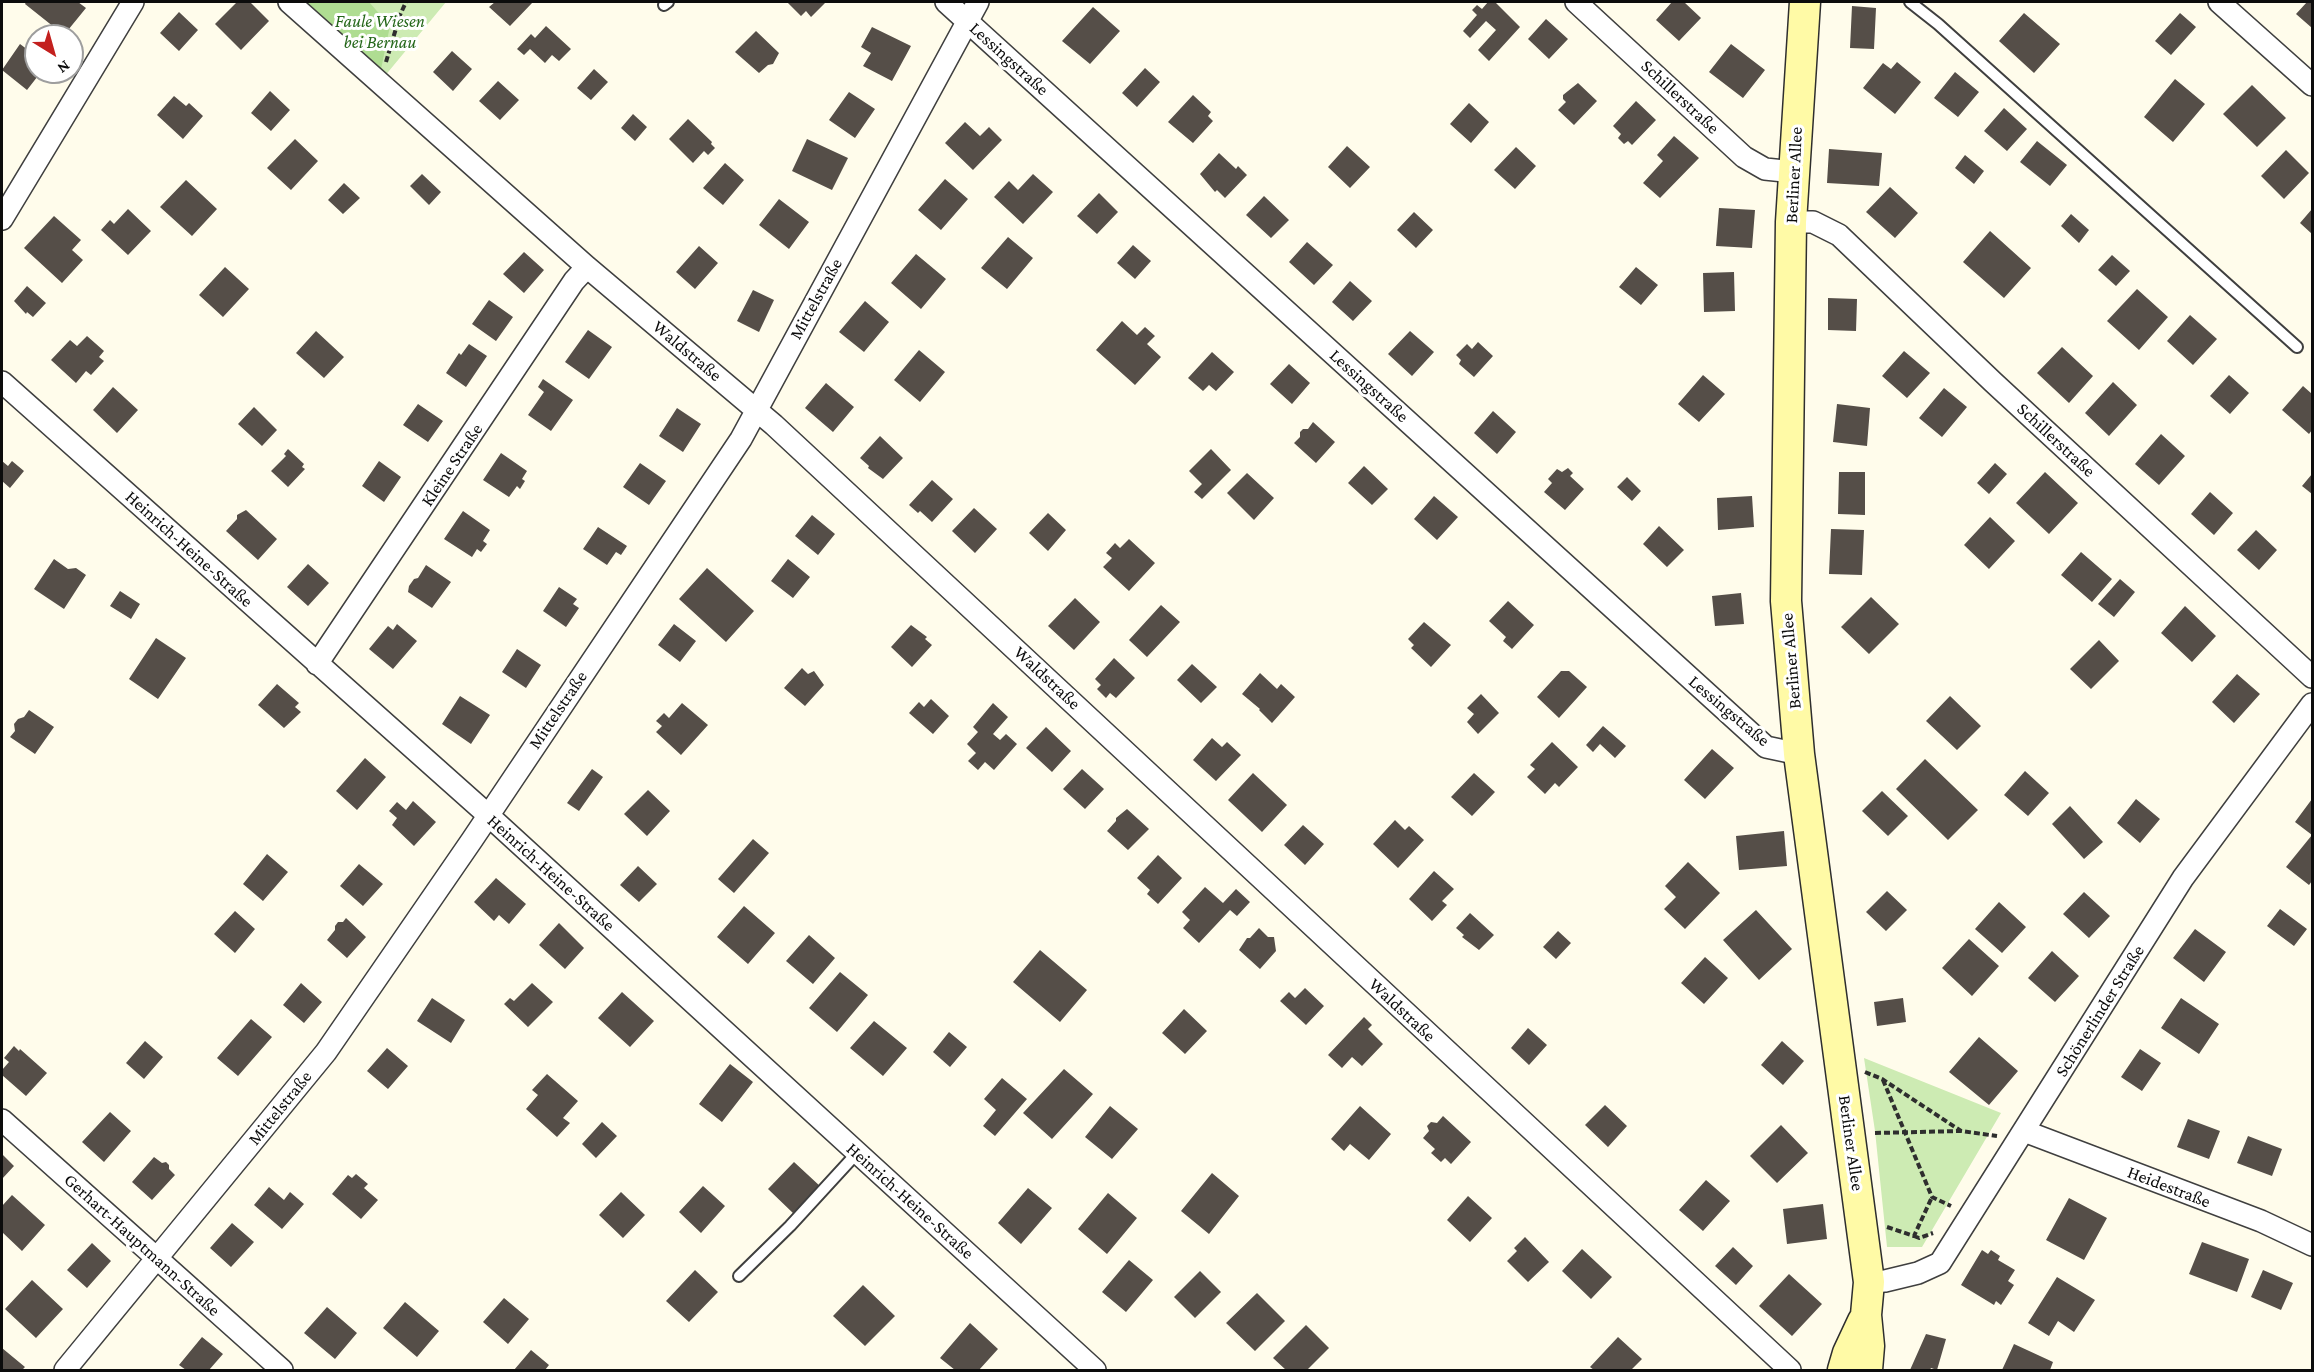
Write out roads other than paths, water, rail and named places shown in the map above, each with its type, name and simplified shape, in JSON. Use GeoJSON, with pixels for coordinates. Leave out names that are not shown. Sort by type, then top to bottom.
{"type":"FeatureCollection","features":[{"type":"Feature","properties":{"kind":"street"},"geometry":{"type":"LineString","coordinates":[[2,219],[133,2]]}},
{"type":"Feature","properties":{"kind":"street","name":"Waldstraße"},"geometry":{"type":"LineString","coordinates":[[289,2],[587,267],[757,409],[1790,1371]]}},
{"type":"Feature","properties":{"kind":"street","name":"Lessingstraße"},"geometry":{"type":"LineString","coordinates":[[946,2],[1766,747],[1799,754]]}},
{"type":"Feature","properties":{"kind":"street","name":"Mittelstraße"},"geometry":{"type":"LineString","coordinates":[[65,1371],[326,1052],[741,439],[978,2]]}},
{"type":"Feature","properties":{"kind":"street","name":"Schillerstraße"},"geometry":{"type":"LineString","coordinates":[[1576,2],[1744,158],[1765,169],[1794,172]]}},
{"type":"Feature","properties":{"kind":"street","name":"Berliner Allee"},"geometry":{"type":"LineString","coordinates":[[1805,2],[1791,222],[1786,601],[1799,754],[1869,1282],[1866,1315],[1869,1346],[1867,1371]]}},
{"type":"Feature","properties":{"kind":"street"},"geometry":{"type":"LineString","coordinates":[[2219,2],[2313,86]]}},
{"type":"Feature","properties":{"kind":"street","name":"Schillerstraße"},"geometry":{"type":"LineString","coordinates":[[1791,222],[1813,222],[1839,235],[1993,382],[2313,677]]}},
{"type":"Feature","properties":{"kind":"street","name":"Kleine Straße"},"geometry":{"type":"LineString","coordinates":[[317,664],[574,281],[587,267]]}},
{"type":"Feature","properties":{"kind":"street","name":"Heinrich-Heine-Straße"},"geometry":{"type":"LineString","coordinates":[[2,382],[488,815],[1095,1371]]}},
{"type":"Feature","properties":{"kind":"street","name":"Schönerlinder Straße"},"geometry":{"type":"LineString","coordinates":[[1869,1282],[1918,1274],[1940,1263],[2184,878],[2313,704]]}},
{"type":"Feature","properties":{"kind":"street","name":"Gerhart-Hauptmann-Straße"},"geometry":{"type":"LineString","coordinates":[[2,1120],[282,1371]]}},
{"type":"Feature","properties":{"kind":"street","name":"Heidestraße"},"geometry":{"type":"LineString","coordinates":[[2024,1131],[2261,1221],[2313,1245]]}},
{"type":"Feature","properties":{"kind":"street","name":"Berliner Allee"},"geometry":{"type":"LineString","coordinates":[[1843,1371],[1848,1353],[1866,1315]]}},
{"type":"Feature","properties":{"kind":"lane"},"geometry":{"type":"LineString","coordinates":[[1910,2],[1946,31],[2297,348]]}},
{"type":"Feature","properties":{"kind":"lane"},"geometry":{"type":"LineString","coordinates":[[738,1276],[790,1226],[857,1153]]}},
{"type":"Feature","properties":{"kind":"park label","name":"Faule Wiesen bei Bernau"},"geometry":{"type":"Point","coordinates":[380,31]}}]}
